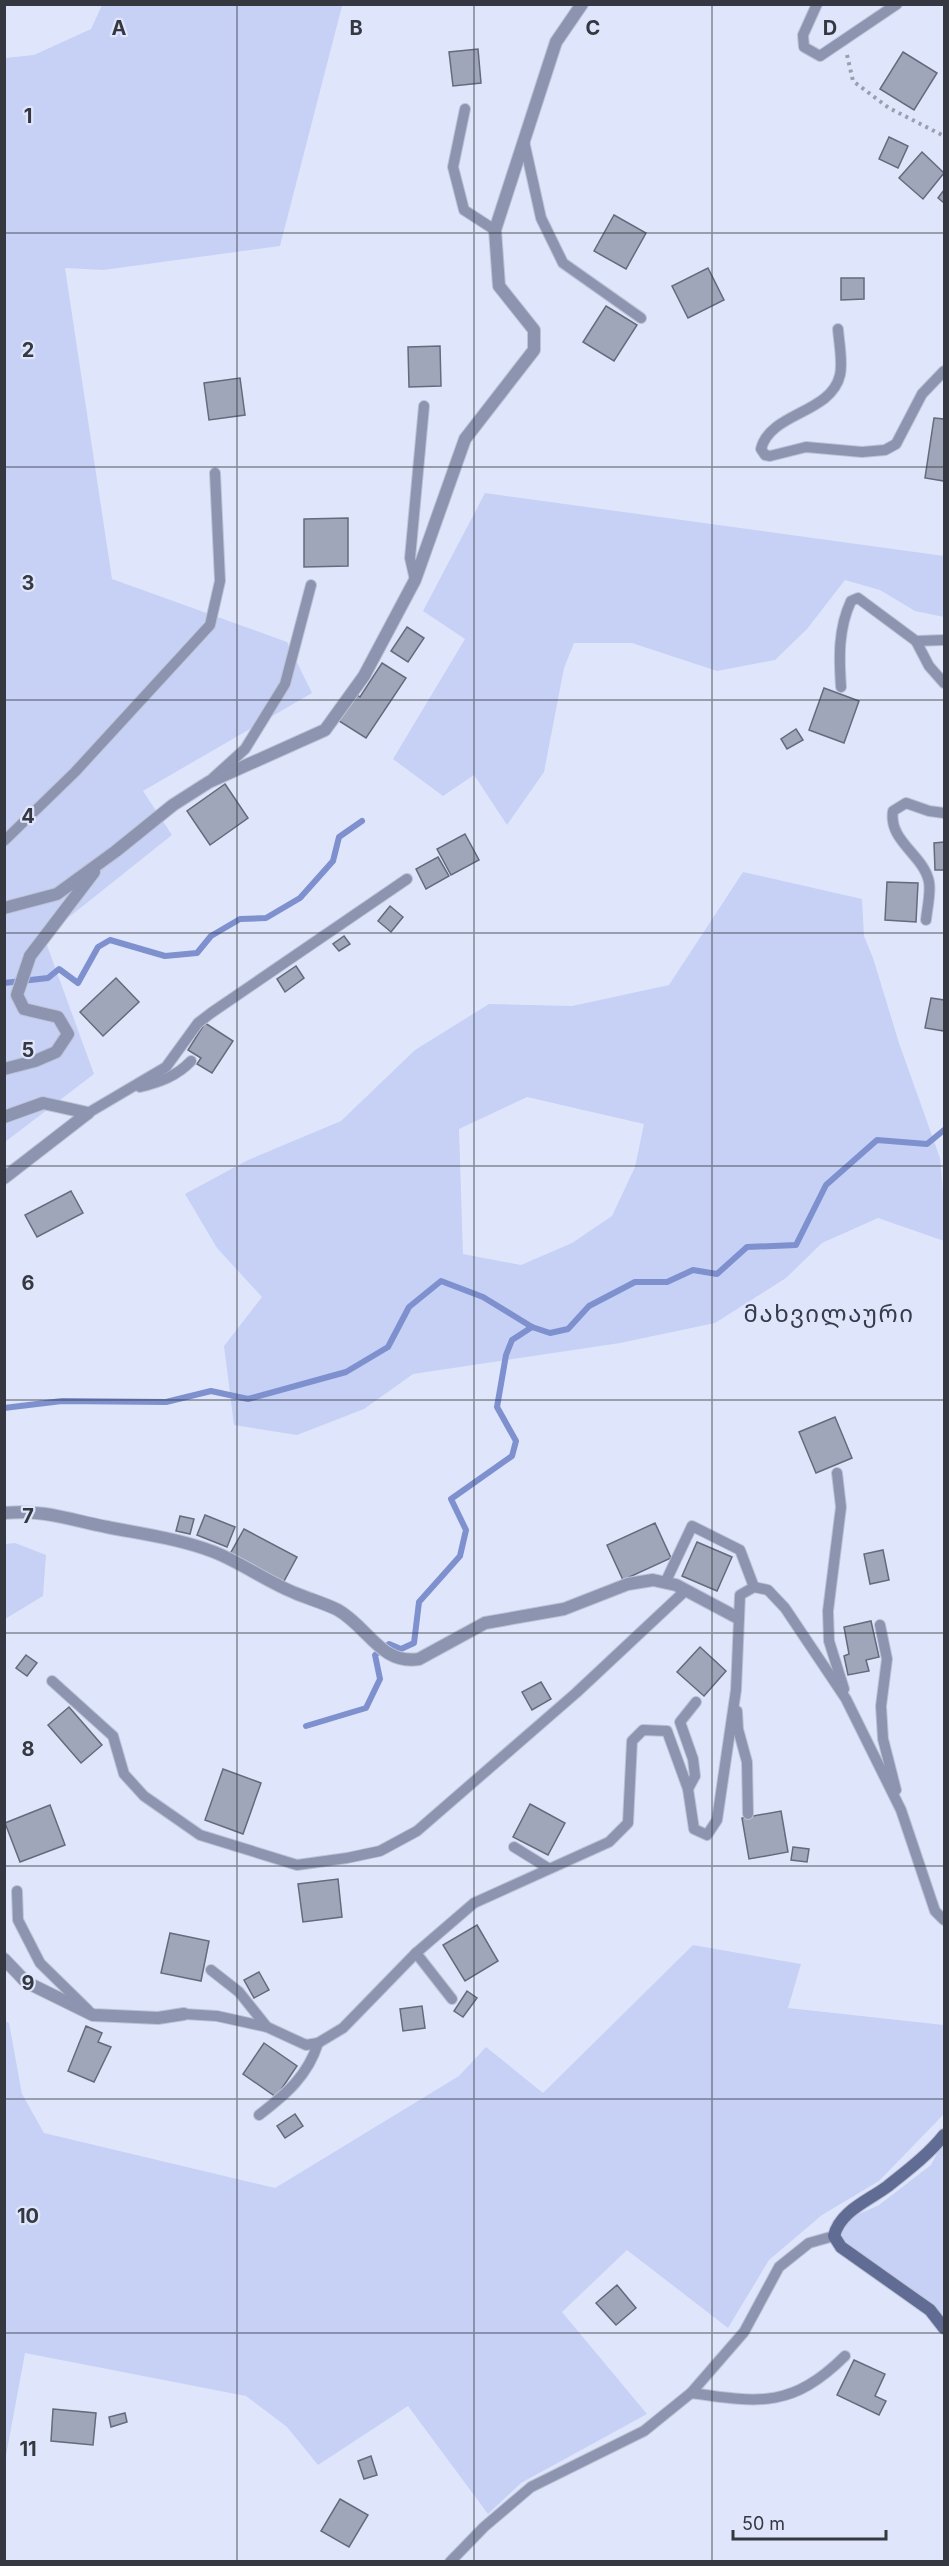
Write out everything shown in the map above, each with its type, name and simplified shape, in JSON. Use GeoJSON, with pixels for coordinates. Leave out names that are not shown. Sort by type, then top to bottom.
{"type":"FeatureCollection","features":[{"type":"Feature","properties":{"kind":"street"},"geometry":{"type":"LineString","coordinates":[[4,908],[57,894],[173,805],[209,782],[325,730],[364,676],[415,580],[465,439],[534,350],[534,330],[499,286],[495,230],[556,42],[582,4]]}},
{"type":"Feature","properties":{"kind":"street"},"geometry":{"type":"LineString","coordinates":[[4,1069],[35,1061],[56,1052],[68,1034],[58,1017],[24,1009],[17,996],[30,956],[101,861]]}},
{"type":"Feature","properties":{"kind":"street"},"geometry":{"type":"LineString","coordinates":[[4,1117],[43,1103],[88,1113]]}},
{"type":"Feature","properties":{"kind":"street"},"geometry":{"type":"LineString","coordinates":[[4,1178],[88,1113]]}},
{"type":"Feature","properties":{"kind":"street"},"geometry":{"type":"LineString","coordinates":[[4,1512],[43,1512],[212,1551],[250,1568],[294,1593],[339,1611],[362,1628],[394,1659],[407,1661],[419,1659],[485,1623],[564,1609],[628,1584],[653,1580],[686,1590],[738,1618]]}},
{"type":"Feature","properties":{"kind":"street"},"geometry":{"type":"LineString","coordinates":[[4,1959],[26,1982],[93,2015],[158,2018],[184,2014]]}},
{"type":"Feature","properties":{"kind":"street"},"geometry":{"type":"LineString","coordinates":[[945,2135],[917,2163],[848,2213],[837,2226],[834,2236],[841,2247],[930,2310],[945,2328]]}},
{"type":"Feature","properties":{"kind":"lane"},"geometry":{"type":"LineString","coordinates":[[817,4],[803,35],[804,47],[820,56],[897,4]]}},
{"type":"Feature","properties":{"kind":"lane"},"geometry":{"type":"LineString","coordinates":[[465,109],[453,167],[464,210],[495,230]]}},
{"type":"Feature","properties":{"kind":"lane"},"geometry":{"type":"LineString","coordinates":[[524,141],[541,218],[563,263],[641,318]]}},
{"type":"Feature","properties":{"kind":"lane"},"geometry":{"type":"LineString","coordinates":[[838,329],[840,374],[835,387],[821,401],[771,431],[761,449],[765,455],[770,456],[806,447],[868,452],[885,450],[896,444],[922,394],[945,371]]}},
{"type":"Feature","properties":{"kind":"lane"},"geometry":{"type":"LineString","coordinates":[[415,580],[410,558],[424,406]]}},
{"type":"Feature","properties":{"kind":"lane"},"geometry":{"type":"LineString","coordinates":[[4,841],[75,772],[210,625],[220,581],[215,473]]}},
{"type":"Feature","properties":{"kind":"lane"},"geometry":{"type":"LineString","coordinates":[[209,782],[245,749],[285,684],[311,585]]}},
{"type":"Feature","properties":{"kind":"lane"},"geometry":{"type":"LineString","coordinates":[[841,687],[839,652],[844,616],[851,601],[858,598],[916,641],[929,666],[945,683]]}},
{"type":"Feature","properties":{"kind":"lane"},"geometry":{"type":"LineString","coordinates":[[916,641],[945,640]]}},
{"type":"Feature","properties":{"kind":"lane"},"geometry":{"type":"LineString","coordinates":[[926,920],[929,882],[923,868],[899,838],[891,821],[893,811],[906,803],[928,812],[945,813]]}},
{"type":"Feature","properties":{"kind":"lane"},"geometry":{"type":"LineString","coordinates":[[88,1113],[120,1092],[166,1067],[198,1023],[407,879]]}},
{"type":"Feature","properties":{"kind":"lane"},"geometry":{"type":"LineString","coordinates":[[120,1092],[165,1080],[184,1069],[191,1061]]}},
{"type":"Feature","properties":{"kind":"lane"},"geometry":{"type":"LineString","coordinates":[[837,1473],[841,1507],[828,1611],[829,1641],[846,1699]]}},
{"type":"Feature","properties":{"kind":"lane"},"geometry":{"type":"LineString","coordinates":[[666,1583],[692,1526],[740,1550],[754,1587]]}},
{"type":"Feature","properties":{"kind":"lane"},"geometry":{"type":"LineString","coordinates":[[748,1814],[747,1762],[738,1729],[736,1689],[740,1595],[754,1587],[768,1590],[785,1608],[846,1699],[901,1810]]}},
{"type":"Feature","properties":{"kind":"lane"},"geometry":{"type":"LineString","coordinates":[[52,1681],[113,1736],[124,1774],[144,1796],[200,1835],[297,1865],[347,1858],[380,1851],[417,1831],[592,1678],[686,1590]]}},
{"type":"Feature","properties":{"kind":"lane"},"geometry":{"type":"LineString","coordinates":[[880,1624],[887,1659],[881,1706],[883,1739],[901,1810],[935,1911],[945,1920]]}},
{"type":"Feature","properties":{"kind":"lane"},"geometry":{"type":"LineString","coordinates":[[184,2014],[217,2016],[267,2026],[306,2045],[318,2043],[343,2028],[416,1953],[474,1903],[609,1842],[628,1823],[632,1741],[643,1730],[667,1731],[688,1789],[694,1829],[707,1835],[717,1820],[736,1689]]}},
{"type":"Feature","properties":{"kind":"lane"},"geometry":{"type":"LineString","coordinates":[[688,1789],[694,1776],[693,1759],[680,1722],[696,1702]]}},
{"type":"Feature","properties":{"kind":"lane"},"geometry":{"type":"LineString","coordinates":[[514,1847],[548,1869]]}},
{"type":"Feature","properties":{"kind":"lane"},"geometry":{"type":"LineString","coordinates":[[17,1891],[18,1920],[40,1963],[93,2015]]}},
{"type":"Feature","properties":{"kind":"lane"},"geometry":{"type":"LineString","coordinates":[[416,1953],[452,1999]]}},
{"type":"Feature","properties":{"kind":"lane"},"geometry":{"type":"LineString","coordinates":[[211,1970],[239,1992],[267,2026]]}},
{"type":"Feature","properties":{"kind":"lane"},"geometry":{"type":"LineString","coordinates":[[259,2115],[284,2096],[305,2071],[312,2062],[318,2043]]}},
{"type":"Feature","properties":{"kind":"lane"},"geometry":{"type":"LineString","coordinates":[[450,2562],[484,2527],[531,2487],[644,2431],[691,2393],[744,2332],[779,2267],[809,2243],[834,2236]]}},
{"type":"Feature","properties":{"kind":"lane"},"geometry":{"type":"LineString","coordinates":[[691,2393],[730,2398],[770,2399],[800,2392],[823,2377],[845,2356]]}},
{"type":"Feature","properties":{"kind":"path"},"geometry":{"type":"LineString","coordinates":[[844,39],[853,81],[889,108],[945,136]]}},
{"type":"Feature","properties":{"kind":"shaded area"},"geometry":{"type":"Polygon","coordinates":[[[102,5],[345,5],[342,6],[280,246],[103,270],[65,268],[112,579],[287,642],[312,693],[143,791],[172,835],[44,937],[94,1074],[5,1142],[5,58],[34,55],[91,29],[102,5]]]}},
{"type":"Feature","properties":{"kind":"shaded area"},"geometry":{"type":"Polygon","coordinates":[[[485,493],[944,556],[944,617],[915,611],[880,590],[845,580],[807,629],[775,660],[717,671],[632,643],[574,643],[564,668],[544,772],[507,825],[474,775],[443,796],[393,759],[465,639],[423,611],[485,493]]]}},
{"type":"Feature","properties":{"kind":"shaded area"},"geometry":{"type":"Polygon","coordinates":[[[743,872],[862,899],[864,936],[940,1158],[944,1202],[944,1241],[878,1218],[822,1243],[786,1278],[715,1323],[620,1343],[413,1374],[364,1409],[297,1435],[234,1425],[224,1346],[262,1297],[217,1248],[185,1194],[248,1160],[341,1121],[415,1050],[489,1004],[572,1006],[669,985],[743,872]],[[527,1097],[459,1129],[463,1254],[521,1265],[572,1243],[612,1216],[635,1167],[644,1124],[527,1097]]]}},
{"type":"Feature","properties":{"kind":"shaded area"},"geometry":{"type":"Polygon","coordinates":[[[15,1543],[46,1555],[43,1596],[5,1619],[5,1544],[15,1543]]]}},
{"type":"Feature","properties":{"kind":"shaded area"},"geometry":{"type":"Polygon","coordinates":[[[693,1945],[801,1964],[788,2008],[944,2025],[944,2114],[879,2181],[822,2215],[769,2260],[728,2328],[627,2250],[562,2312],[647,2414],[521,2483],[488,2514],[408,2406],[318,2465],[287,2427],[246,2396],[25,2353],[5,2461],[5,2021],[9,2023],[22,2094],[44,2133],[275,2188],[459,2076],[486,2047],[543,2093],[693,1945]]]}},
{"type":"Feature","properties":{"kind":"shaded area"},"geometry":{"type":"Polygon","coordinates":[[[944,2140],[944,2321],[834,2236],[835,2225],[879,2205],[931,2165],[944,2140]]]}},
{"type":"Feature","properties":{"kind":"building"},"geometry":{"type":"Polygon","coordinates":[[[478,49],[481,83],[453,86],[449,52],[478,49]]]}},
{"type":"Feature","properties":{"kind":"building"},"geometry":{"type":"Polygon","coordinates":[[[903,52],[937,73],[914,110],[880,89],[903,52]]]}},
{"type":"Feature","properties":{"kind":"building"},"geometry":{"type":"Polygon","coordinates":[[[889,137],[908,146],[898,168],[879,159],[889,137]]]}},
{"type":"Feature","properties":{"kind":"building"},"geometry":{"type":"Polygon","coordinates":[[[922,152],[944,173],[923,199],[899,178],[922,152]]]}},
{"type":"Feature","properties":{"kind":"building"},"geometry":{"type":"Polygon","coordinates":[[[944,190],[944,203],[938,198],[944,190]]]}},
{"type":"Feature","properties":{"kind":"building"},"geometry":{"type":"Polygon","coordinates":[[[614,215],[646,233],[626,269],[594,251],[614,215]]]}},
{"type":"Feature","properties":{"kind":"building"},"geometry":{"type":"Polygon","coordinates":[[[708,268],[724,300],[688,318],[672,286],[708,268]]]}},
{"type":"Feature","properties":{"kind":"building"},"geometry":{"type":"Polygon","coordinates":[[[841,278],[864,278],[864,299],[841,300],[841,278]]]}},
{"type":"Feature","properties":{"kind":"building"},"geometry":{"type":"Polygon","coordinates":[[[606,306],[637,325],[614,361],[583,342],[606,306]]]}},
{"type":"Feature","properties":{"kind":"building"},"geometry":{"type":"Polygon","coordinates":[[[440,346],[441,386],[409,387],[408,347],[440,346]]]}},
{"type":"Feature","properties":{"kind":"building"},"geometry":{"type":"Polygon","coordinates":[[[240,378],[245,415],[209,420],[204,383],[240,378]]]}},
{"type":"Feature","properties":{"kind":"building"},"geometry":{"type":"Polygon","coordinates":[[[934,418],[944,419],[944,481],[925,478],[934,418]]]}},
{"type":"Feature","properties":{"kind":"building"},"geometry":{"type":"Polygon","coordinates":[[[348,518],[348,566],[304,567],[304,519],[348,518]]]}},
{"type":"Feature","properties":{"kind":"building"},"geometry":{"type":"Polygon","coordinates":[[[407,627],[424,638],[408,662],[391,651],[407,627]]]}},
{"type":"Feature","properties":{"kind":"building"},"geometry":{"type":"Polygon","coordinates":[[[382,663],[406,678],[366,738],[336,719],[353,692],[360,697],[382,663]]]}},
{"type":"Feature","properties":{"kind":"building"},"geometry":{"type":"Polygon","coordinates":[[[824,688],[859,701],[844,743],[809,730],[824,688]]]}},
{"type":"Feature","properties":{"kind":"building"},"geometry":{"type":"Polygon","coordinates":[[[796,729],[803,740],[787,749],[781,739],[796,729]]]}},
{"type":"Feature","properties":{"kind":"building"},"geometry":{"type":"Polygon","coordinates":[[[225,784],[248,818],[210,845],[187,811],[225,784]]]}},
{"type":"Feature","properties":{"kind":"building"},"geometry":{"type":"Polygon","coordinates":[[[465,834],[479,860],[451,875],[437,849],[465,834]]]}},
{"type":"Feature","properties":{"kind":"building"},"geometry":{"type":"Polygon","coordinates":[[[944,842],[944,870],[935,870],[934,843],[944,842]]]}},
{"type":"Feature","properties":{"kind":"building"},"geometry":{"type":"Polygon","coordinates":[[[438,857],[449,876],[426,889],[416,869],[438,857]]]}},
{"type":"Feature","properties":{"kind":"building"},"geometry":{"type":"Polygon","coordinates":[[[887,882],[918,883],[916,922],[885,920],[887,882]]]}},
{"type":"Feature","properties":{"kind":"building"},"geometry":{"type":"Polygon","coordinates":[[[390,906],[403,917],[391,932],[378,921],[390,906]]]}},
{"type":"Feature","properties":{"kind":"building"},"geometry":{"type":"Polygon","coordinates":[[[344,936],[350,944],[339,951],[333,944],[344,936]]]}},
{"type":"Feature","properties":{"kind":"building"},"geometry":{"type":"Polygon","coordinates":[[[296,966],[304,978],[285,992],[277,979],[296,966]]]}},
{"type":"Feature","properties":{"kind":"building"},"geometry":{"type":"Polygon","coordinates":[[[116,978],[139,1002],[103,1036],[80,1012],[116,978]]]}},
{"type":"Feature","properties":{"kind":"building"},"geometry":{"type":"Polygon","coordinates":[[[931,998],[944,1000],[944,1031],[925,1028],[931,998]]]}},
{"type":"Feature","properties":{"kind":"building"},"geometry":{"type":"Polygon","coordinates":[[[205,1023],[233,1041],[212,1073],[197,1064],[201,1058],[188,1050],[205,1023]]]}},
{"type":"Feature","properties":{"kind":"building"},"geometry":{"type":"Polygon","coordinates":[[[71,1191],[83,1213],[37,1237],[25,1215],[71,1191]]]}},
{"type":"Feature","properties":{"kind":"building"},"geometry":{"type":"Polygon","coordinates":[[[835,1417],[852,1458],[816,1473],[799,1432],[835,1417]]]}},
{"type":"Feature","properties":{"kind":"building"},"geometry":{"type":"Polygon","coordinates":[[[205,1515],[235,1527],[227,1547],[197,1535],[205,1515]]]}},
{"type":"Feature","properties":{"kind":"building"},"geometry":{"type":"Polygon","coordinates":[[[180,1516],[194,1519],[190,1534],[176,1531],[180,1516]]]}},
{"type":"Feature","properties":{"kind":"building"},"geometry":{"type":"Polygon","coordinates":[[[655,1523],[671,1558],[623,1580],[607,1545],[655,1523]]]}},
{"type":"Feature","properties":{"kind":"building"},"geometry":{"type":"Polygon","coordinates":[[[244,1529],[297,1557],[283,1583],[230,1554],[244,1529]]]}},
{"type":"Feature","properties":{"kind":"building"},"geometry":{"type":"Polygon","coordinates":[[[697,1542],[732,1557],[717,1591],[682,1576],[697,1542]]]}},
{"type":"Feature","properties":{"kind":"building"},"geometry":{"type":"Polygon","coordinates":[[[883,1550],[889,1580],[870,1584],[864,1554],[883,1550]]]}},
{"type":"Feature","properties":{"kind":"building"},"geometry":{"type":"Polygon","coordinates":[[[871,1621],[879,1657],[866,1660],[869,1671],[848,1675],[844,1656],[849,1654],[844,1627],[871,1621]]]}},
{"type":"Feature","properties":{"kind":"building"},"geometry":{"type":"Polygon","coordinates":[[[700,1647],[726,1671],[704,1696],[677,1672],[700,1647]]]}},
{"type":"Feature","properties":{"kind":"building"},"geometry":{"type":"Polygon","coordinates":[[[26,1655],[37,1663],[27,1676],[16,1668],[26,1655]]]}},
{"type":"Feature","properties":{"kind":"building"},"geometry":{"type":"Polygon","coordinates":[[[541,1682],[551,1699],[532,1710],[522,1692],[541,1682]]]}},
{"type":"Feature","properties":{"kind":"building"},"geometry":{"type":"Polygon","coordinates":[[[69,1707],[102,1745],[81,1763],[48,1725],[69,1707]]]}},
{"type":"Feature","properties":{"kind":"building"},"geometry":{"type":"Polygon","coordinates":[[[223,1769],[261,1783],[243,1834],[205,1820],[223,1769]]]}},
{"type":"Feature","properties":{"kind":"building"},"geometry":{"type":"Polygon","coordinates":[[[530,1804],[565,1823],[548,1855],[513,1837],[530,1804]]]}},
{"type":"Feature","properties":{"kind":"building"},"geometry":{"type":"Polygon","coordinates":[[[50,1805],[65,1845],[20,1862],[5,1823],[50,1805]]]}},
{"type":"Feature","properties":{"kind":"building"},"geometry":{"type":"Polygon","coordinates":[[[781,1811],[788,1852],[749,1859],[742,1818],[781,1811]]]}},
{"type":"Feature","properties":{"kind":"building"},"geometry":{"type":"Polygon","coordinates":[[[793,1847],[809,1849],[807,1862],[791,1860],[793,1847]]]}},
{"type":"Feature","properties":{"kind":"building"},"geometry":{"type":"Polygon","coordinates":[[[338,1879],[342,1917],[303,1922],[298,1884],[338,1879]]]}},
{"type":"Feature","properties":{"kind":"building"},"geometry":{"type":"Polygon","coordinates":[[[477,1925],[498,1961],[465,1981],[443,1945],[477,1925]]]}},
{"type":"Feature","properties":{"kind":"building"},"geometry":{"type":"Polygon","coordinates":[[[170,1933],[209,1941],[201,1981],[161,1973],[170,1933]]]}},
{"type":"Feature","properties":{"kind":"building"},"geometry":{"type":"Polygon","coordinates":[[[259,1972],[269,1990],[254,1998],[244,1980],[259,1972]]]}},
{"type":"Feature","properties":{"kind":"building"},"geometry":{"type":"Polygon","coordinates":[[[467,1991],[477,1998],[463,2017],[454,2011],[467,1991]]]}},
{"type":"Feature","properties":{"kind":"building"},"geometry":{"type":"Polygon","coordinates":[[[422,2006],[425,2028],[403,2031],[400,2009],[422,2006]]]}},
{"type":"Feature","properties":{"kind":"building"},"geometry":{"type":"Polygon","coordinates":[[[86,2026],[102,2033],[98,2042],[111,2047],[94,2082],[68,2071],[86,2026]]]}},
{"type":"Feature","properties":{"kind":"building"},"geometry":{"type":"Polygon","coordinates":[[[264,2043],[297,2066],[276,2097],[243,2074],[264,2043]]]}},
{"type":"Feature","properties":{"kind":"building"},"geometry":{"type":"Polygon","coordinates":[[[295,2114],[303,2126],[285,2138],[277,2126],[295,2114]]]}},
{"type":"Feature","properties":{"kind":"building"},"geometry":{"type":"Polygon","coordinates":[[[617,2285],[636,2308],[616,2325],[596,2303],[617,2285]]]}},
{"type":"Feature","properties":{"kind":"building"},"geometry":{"type":"Polygon","coordinates":[[[854,2360],[885,2374],[875,2396],[886,2401],[879,2415],[837,2395],[854,2360]]]}},
{"type":"Feature","properties":{"kind":"building"},"geometry":{"type":"Polygon","coordinates":[[[53,2409],[96,2413],[93,2445],[51,2441],[53,2409]]]}},
{"type":"Feature","properties":{"kind":"building"},"geometry":{"type":"Polygon","coordinates":[[[125,2413],[127,2422],[111,2427],[109,2417],[125,2413]]]}},
{"type":"Feature","properties":{"kind":"building"},"geometry":{"type":"Polygon","coordinates":[[[371,2456],[377,2475],[364,2479],[358,2461],[371,2456]]]}},
{"type":"Feature","properties":{"kind":"building"},"geometry":{"type":"Polygon","coordinates":[[[340,2499],[368,2515],[349,2547],[321,2531],[340,2499]]]}},
{"type":"Feature","properties":{"kind":"waterway"},"geometry":{"type":"LineString","coordinates":[[4,983],[48,978],[59,969],[78,983],[98,947],[110,940],[165,956],[197,953],[211,936],[240,919],[266,918],[300,898],[333,861],[339,837],[362,821]]}},
{"type":"Feature","properties":{"kind":"waterway"},"geometry":{"type":"LineString","coordinates":[[4,1408],[62,1401],[166,1402],[211,1391],[248,1399],[346,1372],[388,1347],[409,1307],[441,1281],[483,1297],[532,1327],[550,1333],[568,1329],[589,1306],[635,1282],[667,1282],[693,1270],[717,1274],[747,1247],[796,1245],[826,1185],[877,1140],[927,1144],[944,1130]]}},
{"type":"Feature","properties":{"kind":"waterway"},"geometry":{"type":"LineString","coordinates":[[306,1726],[366,1708],[380,1679],[375,1655],[389,1644],[401,1649],[414,1643],[419,1602],[460,1556],[466,1530],[451,1499],[512,1456],[516,1441],[497,1407],[506,1355],[512,1340],[532,1327]]}},
{"type":"Feature","properties":{"kind":"district","name":"მახვილაური"},"geometry":{"type":"Point","coordinates":[829,1314]}}]}
